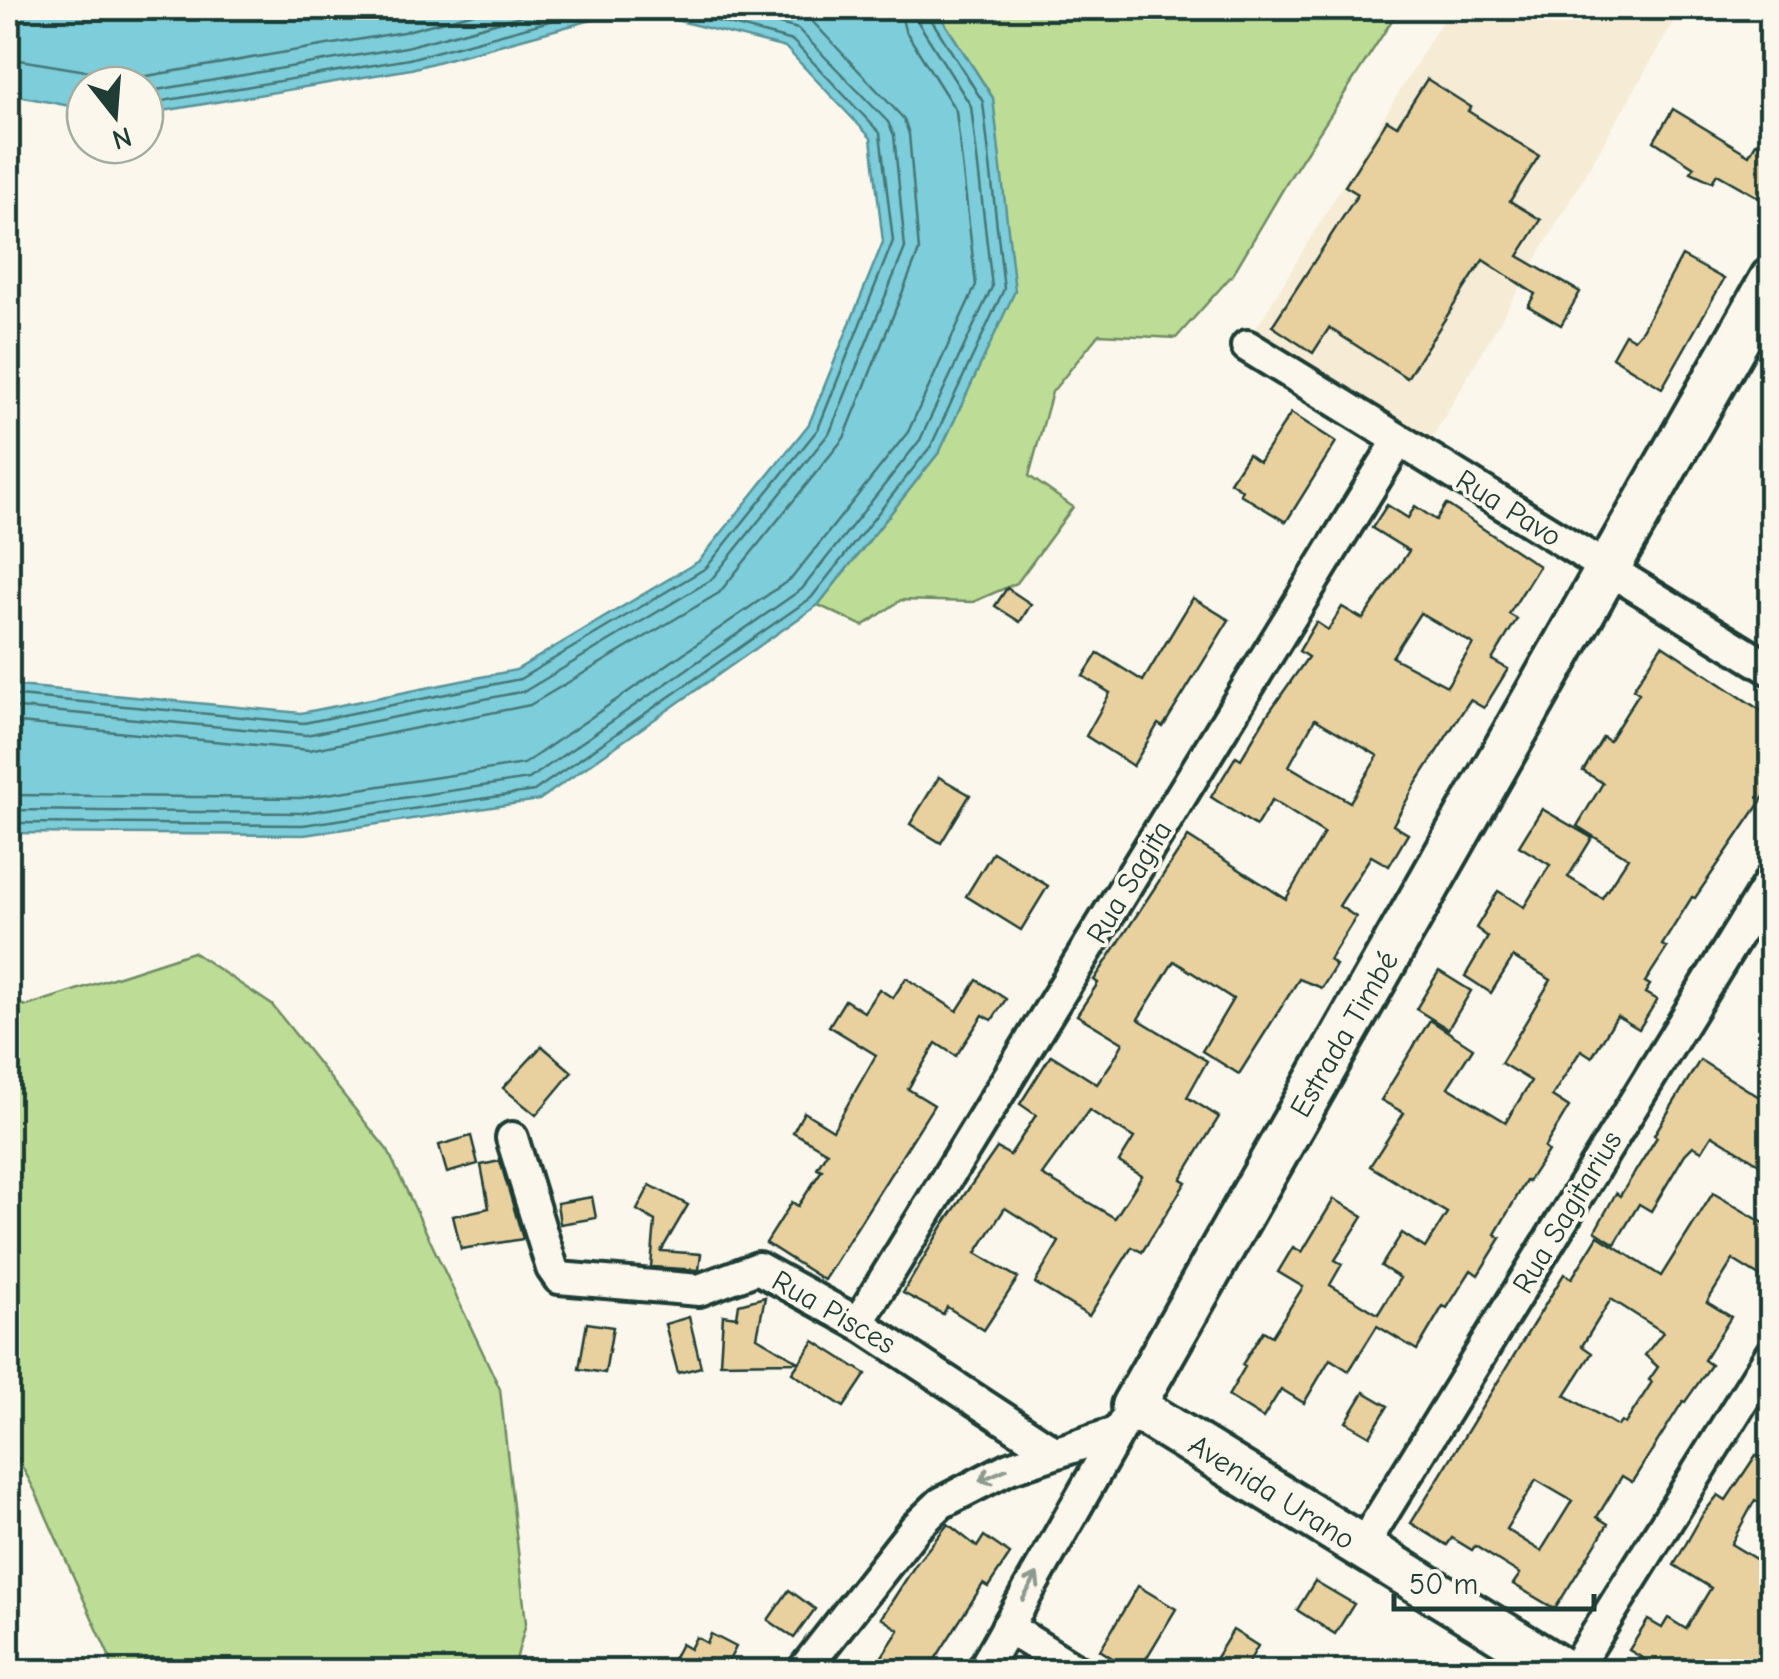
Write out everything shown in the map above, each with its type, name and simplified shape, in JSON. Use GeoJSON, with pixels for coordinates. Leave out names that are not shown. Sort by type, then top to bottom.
{"type":"FeatureCollection","features":[{"type":"Feature","properties":{"kind":"street","name":"Estrada Timbé"},"geometry":{"type":"LineString","coordinates":[[1126,1419],[1772,280]]}},
{"type":"Feature","properties":{"kind":"street","name":"Rua Pavo"},"geometry":{"type":"LineString","coordinates":[[1247,346],[1772,670]]}},
{"type":"Feature","properties":{"kind":"street","name":"Rua Sagita"},"geometry":{"type":"LineString","coordinates":[[858,1324],[1399,440]]}},
{"type":"Feature","properties":{"kind":"street","name":"Rua Sagitarius"},"geometry":{"type":"LineString","coordinates":[[1362,1546],[1772,878]]}},
{"type":"Feature","properties":{"kind":"street","name":"Rua Pisces"},"geometry":{"type":"LineString","coordinates":[[512,1138],[552,1268],[559,1278],[699,1290],[758,1268],[858,1324],[1054,1452]]}},
{"type":"Feature","properties":{"kind":"street"},"geometry":{"type":"LineString","coordinates":[[1573,1672],[1772,1353]]}},
{"type":"Feature","properties":{"kind":"street"},"geometry":{"type":"LineString","coordinates":[[802,1672],[915,1528],[941,1503],[996,1473],[1126,1419]]}},
{"type":"Feature","properties":{"kind":"street"},"geometry":{"type":"LineString","coordinates":[[982,1672],[1126,1419]]}},
{"type":"Feature","properties":{"kind":"street","name":"Avenida Urano"},"geometry":{"type":"LineString","coordinates":[[1126,1419],[1362,1546],[1565,1672]]}},
{"type":"Feature","properties":{"kind":"street"},"geometry":{"type":"LineString","coordinates":[[1007,1627],[1079,1672]]}},
{"type":"Feature","properties":{"kind":"shaded area"},"geometry":{"type":"Polygon","coordinates":[[[1450,8],[1682,8],[1431,440],[1255,330],[1450,8]]]}},
{"type":"Feature","properties":{"kind":"green space"},"geometry":{"type":"Polygon","coordinates":[[[935,8],[1400,8],[1289,179],[1233,274],[1176,338],[1099,334],[1052,392],[1029,476],[1073,507],[1017,583],[973,602],[901,600],[863,626],[818,605],[940,451],[993,98],[935,8]]]}},
{"type":"Feature","properties":{"kind":"green space"},"geometry":{"type":"Polygon","coordinates":[[[193,952],[272,1005],[388,1151],[500,1389],[526,1623],[513,1671],[110,1671],[111,1660],[8,1440],[8,1001],[27,1006],[193,952]]]}},
{"type":"Feature","properties":{"kind":"water"},"geometry":{"type":"Polygon","coordinates":[[[8,8],[935,8],[993,98],[1015,291],[940,451],[818,605],[539,800],[304,835],[8,833],[8,685],[301,713],[516,670],[699,561],[809,424],[883,242],[871,138],[786,48],[632,9],[411,69],[165,111],[165,65],[65,65],[65,105],[8,94],[8,8]]]}},
{"type":"Feature","properties":{"kind":"building"},"geometry":{"type":"Polygon","coordinates":[[[1427,79],[1471,107],[1468,111],[1539,156],[1510,201],[1541,220],[1518,256],[1580,292],[1561,325],[1528,306],[1535,294],[1483,260],[1407,378],[1329,328],[1313,353],[1272,326],[1358,194],[1345,186],[1387,120],[1397,126],[1427,79]]]}},
{"type":"Feature","properties":{"kind":"building"},"geometry":{"type":"Polygon","coordinates":[[[1673,109],[1749,155],[1756,143],[1772,152],[1772,205],[1717,174],[1712,182],[1691,172],[1694,167],[1654,141],[1673,109]]]}},
{"type":"Feature","properties":{"kind":"building"},"geometry":{"type":"Polygon","coordinates":[[[1682,256],[1724,279],[1662,388],[1612,357],[1625,334],[1634,339],[1642,330],[1682,256]]]}},
{"type":"Feature","properties":{"kind":"building"},"geometry":{"type":"Polygon","coordinates":[[[1291,413],[1336,442],[1286,522],[1240,494],[1242,490],[1230,482],[1248,454],[1259,462],[1291,413]]]}},
{"type":"Feature","properties":{"kind":"building"},"geometry":{"type":"Polygon","coordinates":[[[1446,504],[1539,566],[1509,614],[1517,619],[1492,660],[1508,669],[1484,708],[1470,700],[1417,782],[1393,825],[1408,834],[1389,866],[1371,856],[1339,906],[1356,917],[1329,960],[1336,965],[1322,988],[1299,979],[1239,1074],[1202,1051],[1233,999],[1174,961],[1138,1019],[1207,1061],[1187,1097],[1219,1117],[1181,1179],[1186,1182],[1142,1252],[1132,1247],[1089,1316],[1035,1283],[1059,1242],[1005,1208],[976,1253],[1018,1278],[984,1330],[947,1307],[943,1314],[903,1293],[942,1227],[997,1148],[1010,1155],[1036,1115],[1020,1104],[1051,1055],[1097,1084],[1113,1061],[1123,1043],[1077,1015],[1098,983],[1094,980],[1188,837],[1286,899],[1324,833],[1272,800],[1256,826],[1211,797],[1236,756],[1241,759],[1308,657],[1299,651],[1316,622],[1328,630],[1342,607],[1363,619],[1409,551],[1372,528],[1387,505],[1408,518],[1415,506],[1436,520],[1446,504]],[[1420,613],[1392,657],[1447,686],[1473,644],[1420,613]],[[1315,719],[1289,766],[1350,802],[1378,756],[1315,719]],[[1089,1110],[1042,1175],[1115,1218],[1142,1176],[1119,1162],[1134,1138],[1089,1110]]]}},
{"type":"Feature","properties":{"kind":"building"},"geometry":{"type":"Polygon","coordinates":[[[1007,588],[1031,604],[1020,622],[995,606],[1007,588]]]}},
{"type":"Feature","properties":{"kind":"building"},"geometry":{"type":"Polygon","coordinates":[[[1193,598],[1229,620],[1163,727],[1158,724],[1133,766],[1086,736],[1110,693],[1083,676],[1098,653],[1143,681],[1193,598]]]}},
{"type":"Feature","properties":{"kind":"building"},"geometry":{"type":"Polygon","coordinates":[[[1662,645],[1772,718],[1772,785],[1662,945],[1667,948],[1645,982],[1650,985],[1645,993],[1657,1000],[1639,1029],[1617,1016],[1592,1057],[1581,1050],[1552,1096],[1569,1107],[1544,1148],[1548,1151],[1495,1234],[1501,1238],[1478,1275],[1471,1270],[1447,1308],[1443,1306],[1417,1350],[1377,1326],[1349,1371],[1330,1359],[1304,1403],[1281,1389],[1263,1418],[1228,1396],[1263,1331],[1272,1336],[1303,1287],[1278,1272],[1293,1247],[1302,1252],[1334,1199],[1363,1216],[1335,1260],[1342,1264],[1330,1285],[1378,1314],[1400,1278],[1381,1266],[1402,1233],[1425,1248],[1447,1213],[1370,1166],[1404,1113],[1381,1100],[1430,1020],[1473,1048],[1448,1087],[1506,1122],[1531,1081],[1501,1063],[1551,980],[1513,957],[1491,993],[1465,976],[1488,937],[1476,928],[1498,891],[1524,907],[1550,865],[1519,846],[1542,809],[1592,838],[1568,877],[1602,898],[1628,858],[1577,826],[1603,783],[1583,771],[1603,737],[1609,741],[1639,693],[1633,689],[1662,645]]]}},
{"type":"Feature","properties":{"kind":"building"},"geometry":{"type":"Polygon","coordinates":[[[939,777],[970,795],[941,843],[910,824],[939,777]]]}},
{"type":"Feature","properties":{"kind":"building"},"geometry":{"type":"Polygon","coordinates":[[[993,852],[1048,886],[1021,930],[966,896],[993,852]]]}},
{"type":"Feature","properties":{"kind":"building"},"geometry":{"type":"Polygon","coordinates":[[[1439,971],[1471,991],[1448,1029],[1416,1009],[1439,971]]]}},
{"type":"Feature","properties":{"kind":"building"},"geometry":{"type":"Polygon","coordinates":[[[906,978],[957,1011],[977,980],[1006,999],[992,1020],[983,1015],[956,1056],[936,1043],[908,1089],[934,1105],[824,1280],[766,1243],[792,1202],[798,1206],[822,1170],[817,1168],[827,1152],[793,1132],[804,1112],[833,1130],[876,1055],[829,1026],[845,1000],[864,1012],[879,989],[893,998],[906,978]]]}},
{"type":"Feature","properties":{"kind":"building"},"geometry":{"type":"Polygon","coordinates":[[[542,1046],[572,1072],[536,1115],[503,1088],[542,1046]]]}},
{"type":"Feature","properties":{"kind":"building"},"geometry":{"type":"Polygon","coordinates":[[[1700,1060],[1772,1105],[1772,1172],[1712,1135],[1702,1151],[1693,1146],[1685,1154],[1651,1211],[1639,1204],[1615,1244],[1595,1231],[1616,1193],[1620,1196],[1657,1137],[1654,1135],[1700,1060]]]}},
{"type":"Feature","properties":{"kind":"building"},"geometry":{"type":"Polygon","coordinates":[[[471,1136],[478,1164],[447,1173],[439,1145],[471,1136]]]}},
{"type":"Feature","properties":{"kind":"building"},"geometry":{"type":"Polygon","coordinates":[[[500,1161],[523,1239],[461,1249],[453,1216],[489,1208],[481,1165],[500,1161]]]}},
{"type":"Feature","properties":{"kind":"building"},"geometry":{"type":"Polygon","coordinates":[[[650,1185],[688,1205],[661,1251],[701,1254],[699,1270],[651,1267],[655,1221],[637,1210],[650,1185]]]}},
{"type":"Feature","properties":{"kind":"building"},"geometry":{"type":"Polygon","coordinates":[[[1713,1193],[1772,1228],[1772,1261],[1761,1277],[1733,1260],[1707,1302],[1731,1317],[1704,1360],[1711,1365],[1683,1401],[1632,1482],[1622,1476],[1597,1517],[1608,1524],[1555,1609],[1513,1584],[1520,1574],[1475,1546],[1472,1550],[1452,1538],[1447,1545],[1411,1523],[1564,1274],[1572,1278],[1598,1236],[1661,1276],[1713,1193]],[[1611,1299],[1582,1346],[1592,1353],[1565,1395],[1618,1426],[1621,1422],[1625,1424],[1652,1382],[1649,1380],[1658,1367],[1645,1355],[1663,1332],[1611,1299]],[[1536,1480],[1506,1529],[1541,1551],[1572,1501],[1536,1480]]]}},
{"type":"Feature","properties":{"kind":"building"},"geometry":{"type":"Polygon","coordinates":[[[592,1197],[596,1218],[560,1224],[557,1203],[592,1197]]]}},
{"type":"Feature","properties":{"kind":"building"},"geometry":{"type":"Polygon","coordinates":[[[765,1297],[757,1337],[799,1362],[720,1363],[723,1315],[737,1317],[739,1304],[765,1297]]]}},
{"type":"Feature","properties":{"kind":"building"},"geometry":{"type":"Polygon","coordinates":[[[689,1317],[701,1367],[678,1373],[665,1324],[689,1317]]]}},
{"type":"Feature","properties":{"kind":"building"},"geometry":{"type":"Polygon","coordinates":[[[587,1323],[613,1327],[605,1373],[579,1369],[587,1323]]]}},
{"type":"Feature","properties":{"kind":"building"},"geometry":{"type":"Polygon","coordinates":[[[814,1341],[866,1374],[844,1407],[792,1373],[814,1341]]]}},
{"type":"Feature","properties":{"kind":"building"},"geometry":{"type":"Polygon","coordinates":[[[1364,1392],[1388,1406],[1370,1436],[1346,1422],[1364,1392]]]}},
{"type":"Feature","properties":{"kind":"building"},"geometry":{"type":"Polygon","coordinates":[[[1756,1455],[1772,1464],[1772,1511],[1755,1500],[1731,1544],[1772,1569],[1772,1672],[1666,1672],[1629,1650],[1648,1620],[1662,1628],[1668,1618],[1686,1629],[1711,1588],[1674,1565],[1703,1514],[1718,1495],[1726,1500],[1756,1455]]]}},
{"type":"Feature","properties":{"kind":"building"},"geometry":{"type":"Polygon","coordinates":[[[948,1524],[977,1547],[984,1536],[1010,1554],[988,1587],[983,1584],[927,1672],[897,1672],[879,1661],[899,1630],[881,1618],[948,1524]]]}},
{"type":"Feature","properties":{"kind":"building"},"geometry":{"type":"Polygon","coordinates":[[[1315,1581],[1354,1604],[1335,1634],[1297,1610],[1315,1581]]]}},
{"type":"Feature","properties":{"kind":"building"},"geometry":{"type":"Polygon","coordinates":[[[1138,1586],[1176,1609],[1138,1672],[1134,1672],[1100,1650],[1138,1586]]]}},
{"type":"Feature","properties":{"kind":"building"},"geometry":{"type":"Polygon","coordinates":[[[789,1590],[815,1609],[794,1638],[768,1620],[789,1590]]]}},
{"type":"Feature","properties":{"kind":"building"},"geometry":{"type":"Polygon","coordinates":[[[1233,1630],[1258,1646],[1243,1672],[1207,1672],[1233,1630]]]}},
{"type":"Feature","properties":{"kind":"building"},"geometry":{"type":"Polygon","coordinates":[[[711,1634],[736,1647],[725,1668],[733,1672],[666,1672],[681,1644],[690,1649],[696,1637],[707,1643],[711,1634]]]}}]}
